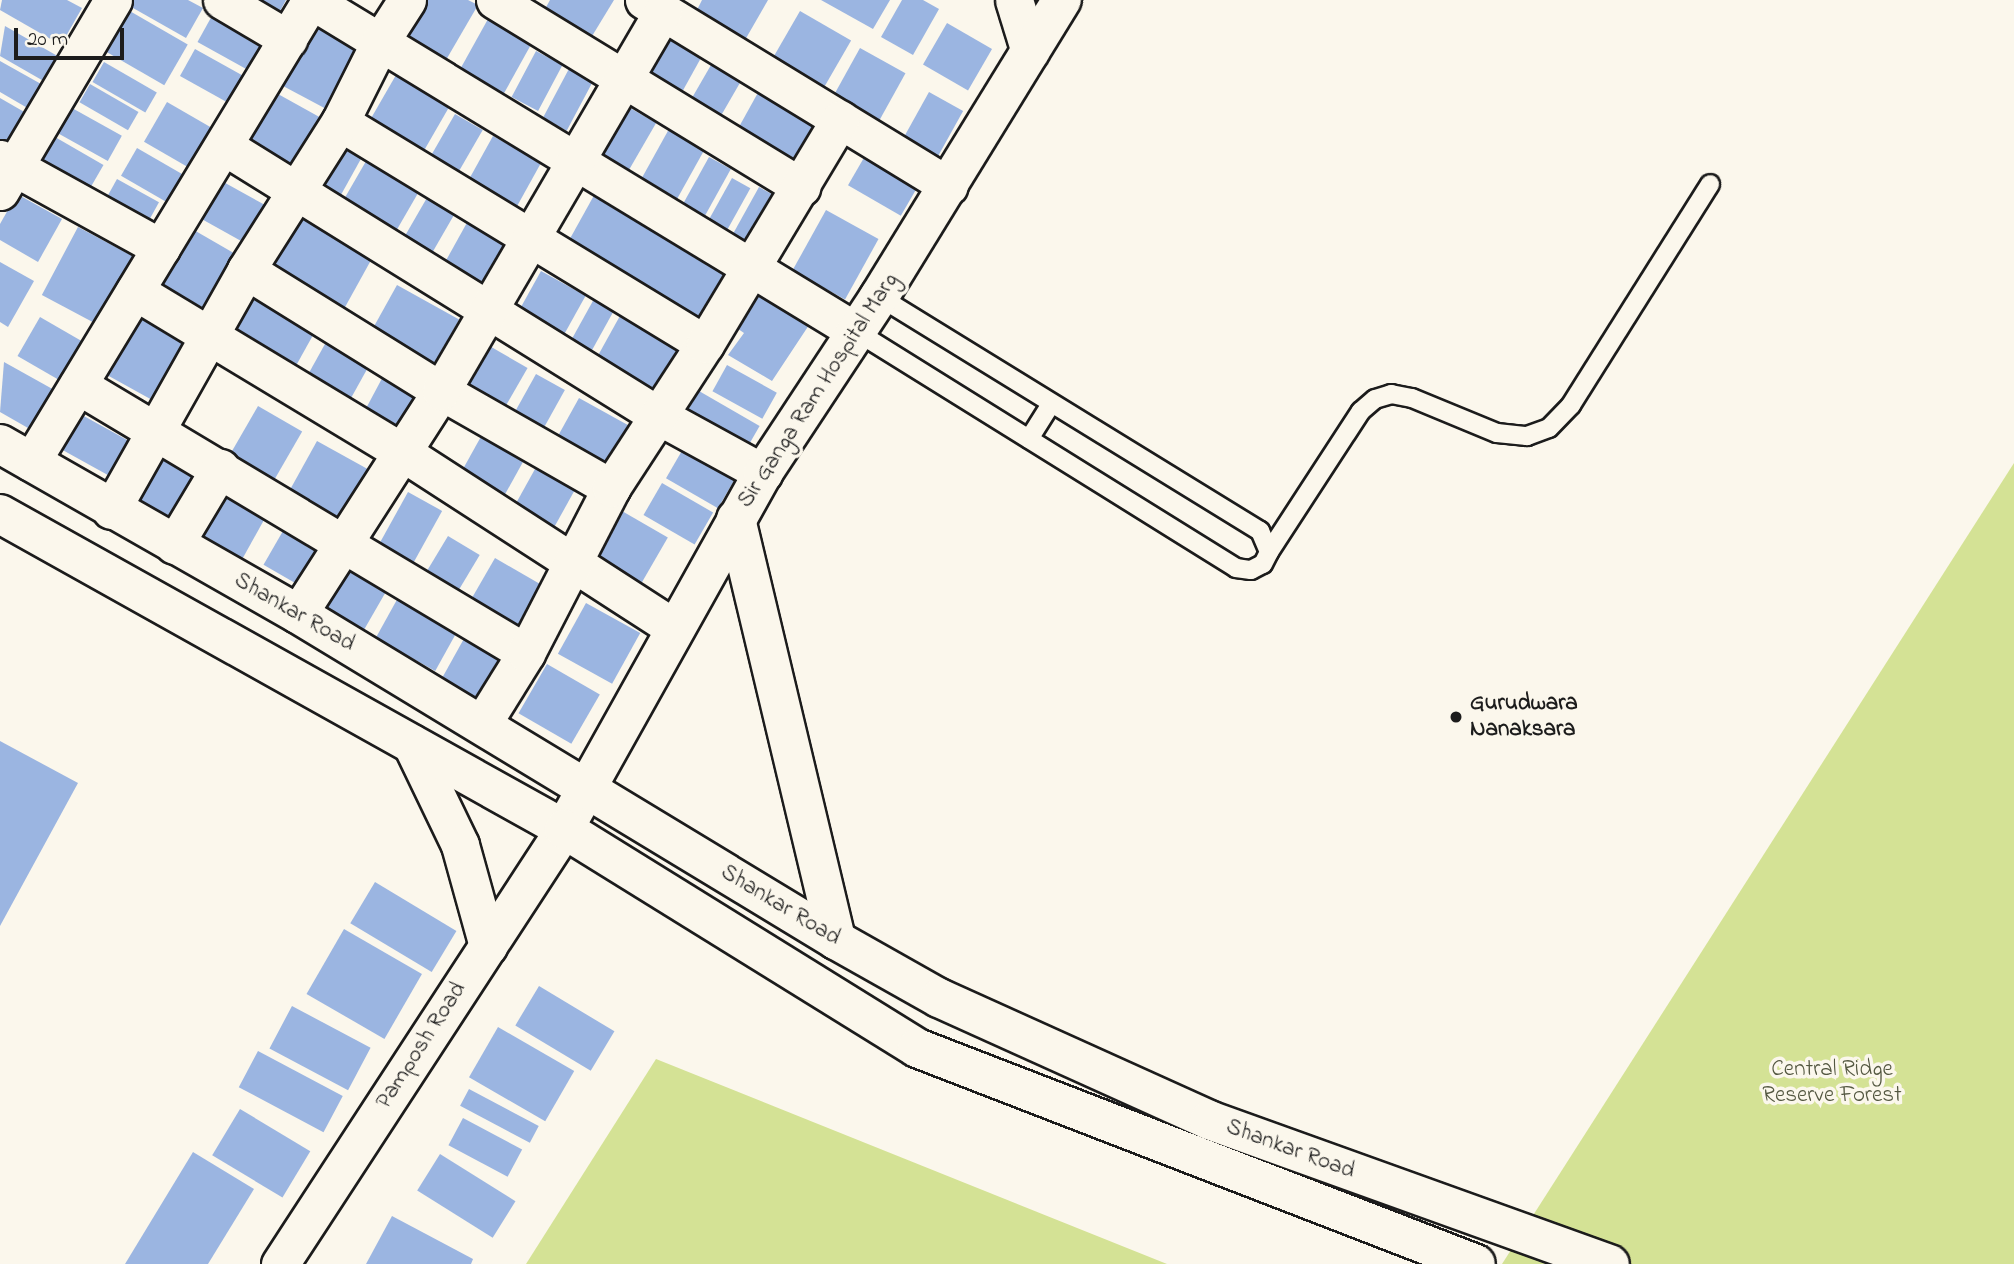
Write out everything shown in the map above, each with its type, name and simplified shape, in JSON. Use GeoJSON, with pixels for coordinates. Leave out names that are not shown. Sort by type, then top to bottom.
{"type":"FeatureCollection","features":[{"type":"Feature","properties":{"kind":"main road","name":"Sir Ganga Ram Hospital Marg"},"geometry":{"type":"LineString","coordinates":[[564,829],[673,627],[763,473],[879,298],[1062,0]]}},
{"type":"Feature","properties":{"kind":"main road","name":"Shankar Road"},"geometry":{"type":"LineString","coordinates":[[16,453],[111,510],[298,614],[836,940],[939,998],[1209,1120],[1610,1264]]}},
{"type":"Feature","properties":{"kind":"main road","name":"Shankar Road"},"geometry":{"type":"LineString","coordinates":[[0,513],[564,829],[917,1048],[1476,1264]]}},
{"type":"Feature","properties":{"kind":"main road"},"geometry":{"type":"LineString","coordinates":[[737,519],[836,940]]}},
{"type":"Feature","properties":{"kind":"street"},"geometry":{"type":"LineString","coordinates":[[113,0],[5,172],[161,248]]}},
{"type":"Feature","properties":{"kind":"street"},"geometry":{"type":"LineString","coordinates":[[222,0],[288,39]]}},
{"type":"Feature","properties":{"kind":"street"},"geometry":{"type":"LineString","coordinates":[[16,453],[78,385],[311,0],[571,162],[751,266],[857,332]]}},
{"type":"Feature","properties":{"kind":"street"},"geometry":{"type":"LineString","coordinates":[[111,510],[158,432],[246,270],[340,122],[380,42],[407,0]]}},
{"type":"Feature","properties":{"kind":"street"},"geometry":{"type":"LineString","coordinates":[[495,0],[801,187]]}},
{"type":"Feature","properties":{"kind":"street"},"geometry":{"type":"LineString","coordinates":[[1013,1],[1030,52]]}},
{"type":"Feature","properties":{"kind":"street"},"geometry":{"type":"LineString","coordinates":[[298,614],[400,450],[441,391],[622,77],[653,6],[949,186]]}},
{"type":"Feature","properties":{"kind":"street"},"geometry":{"type":"LineString","coordinates":[[482,724],[526,653],[611,488],[705,344],[840,119]]}},
{"type":"Feature","properties":{"kind":"street"},"geometry":{"type":"LineString","coordinates":[[340,122],[528,239],[705,344]]}},
{"type":"Feature","properties":{"kind":"street"},"geometry":{"type":"LineString","coordinates":[[225,146],[659,416],[763,473]]}},
{"type":"Feature","properties":{"kind":"street"},"geometry":{"type":"LineString","coordinates":[[246,270],[441,391],[611,488]]}},
{"type":"Feature","properties":{"kind":"street"},"geometry":{"type":"LineString","coordinates":[[135,291],[400,450],[572,565],[673,627]]}},
{"type":"Feature","properties":{"kind":"street"},"geometry":{"type":"LineString","coordinates":[[78,385],[526,653]]}},
{"type":"Feature","properties":{"kind":"street"},"geometry":{"type":"LineString","coordinates":[[174,545],[220,468]]}},
{"type":"Feature","properties":{"kind":"street"},"geometry":{"type":"LineString","coordinates":[[411,743],[460,845],[488,946]]}},
{"type":"Feature","properties":{"kind":"street","name":"Pamposh Road"},"geometry":{"type":"LineString","coordinates":[[281,1264],[564,829]]}},
{"type":"Feature","properties":{"kind":"lane"},"geometry":{"type":"LineString","coordinates":[[857,332],[1236,568],[1251,570],[1264,564],[1269,552],[1361,411],[1375,399],[1391,394],[1412,398],[1497,433],[1527,436],[1549,428],[1571,405],[1710,184]]}},
{"type":"Feature","properties":{"kind":"lane"},"geometry":{"type":"LineString","coordinates":[[879,298],[1260,531],[1269,552]]}},
{"type":"Feature","properties":{"kind":"lane"},"geometry":{"type":"LineString","coordinates":[[1029,439],[1051,404]]}},
{"type":"Feature","properties":{"kind":"green space","name":"Central Ridge Reserve Forest"},"geometry":{"type":"Polygon","coordinates":[[[2014,463],[2014,1264],[1502,1264],[2014,463]]]}},
{"type":"Feature","properties":{"kind":"green space"},"geometry":{"type":"Polygon","coordinates":[[[656,1059],[1167,1264],[526,1264],[656,1059]]]}},
{"type":"Feature","properties":{"kind":"building"},"geometry":{"type":"Polygon","coordinates":[[[2,0],[67,0],[82,8],[61,45],[0,10],[2,0]]]}},
{"type":"Feature","properties":{"kind":"building"},"geometry":{"type":"Polygon","coordinates":[[[128,0],[188,0],[203,8],[186,38],[126,4],[128,0]]]}},
{"type":"Feature","properties":{"kind":"building"},"geometry":{"type":"Polygon","coordinates":[[[240,0],[286,0],[275,20],[240,0]]]}},
{"type":"Feature","properties":{"kind":"building"},"geometry":{"type":"Polygon","coordinates":[[[421,0],[468,0],[478,5],[446,60],[401,35],[421,0]]]}},
{"type":"Feature","properties":{"kind":"building"},"geometry":{"type":"Polygon","coordinates":[[[550,0],[614,0],[586,46],[539,20],[550,0]]]}},
{"type":"Feature","properties":{"kind":"building"},"geometry":{"type":"Polygon","coordinates":[[[702,0],[768,0],[745,40],[696,12],[702,0]]]}},
{"type":"Feature","properties":{"kind":"building"},"geometry":{"type":"Polygon","coordinates":[[[821,0],[890,0],[873,29],[821,0]]]}},
{"type":"Feature","properties":{"kind":"building"},"geometry":{"type":"Polygon","coordinates":[[[902,0],[923,0],[939,9],[913,55],[881,37],[902,0]]]}},
{"type":"Feature","properties":{"kind":"building"},"geometry":{"type":"Polygon","coordinates":[[[128,10],[188,44],[164,85],[104,51],[128,10]]]}},
{"type":"Feature","properties":{"kind":"building"},"geometry":{"type":"Polygon","coordinates":[[[800,11],[851,40],[823,89],[772,59],[800,11]]]}},
{"type":"Feature","properties":{"kind":"building"},"geometry":{"type":"Polygon","coordinates":[[[213,14],[271,46],[255,74],[197,42],[213,14]]]}},
{"type":"Feature","properties":{"kind":"building"},"geometry":{"type":"Polygon","coordinates":[[[488,19],[532,43],[502,97],[458,72],[488,19]]]}},
{"type":"Feature","properties":{"kind":"building"},"geometry":{"type":"Polygon","coordinates":[[[947,23],[992,49],[968,91],[923,65],[947,23]]]}},
{"type":"Feature","properties":{"kind":"building"},"geometry":{"type":"Polygon","coordinates":[[[5,26],[61,58],[47,83],[0,56],[5,26]]]}},
{"type":"Feature","properties":{"kind":"building"},"geometry":{"type":"Polygon","coordinates":[[[315,26],[367,54],[335,114],[283,86],[315,26]]]}},
{"type":"Feature","properties":{"kind":"building"},"geometry":{"type":"Polygon","coordinates":[[[657,32],[702,57],[679,97],[635,72],[657,32]]]}},
{"type":"Feature","properties":{"kind":"building"},"geometry":{"type":"Polygon","coordinates":[[[860,48],[905,73],[876,126],[831,100],[860,48]]]}},
{"type":"Feature","properties":{"kind":"building"},"geometry":{"type":"Polygon","coordinates":[[[195,49],[245,77],[230,104],[180,76],[195,49]]]}},
{"type":"Feature","properties":{"kind":"building"},"geometry":{"type":"Polygon","coordinates":[[[536,51],[562,65],[538,111],[512,97],[536,51]]]}},
{"type":"Feature","properties":{"kind":"building"},"geometry":{"type":"Polygon","coordinates":[[[0,61],[50,89],[36,113],[0,92],[0,61]]]}},
{"type":"Feature","properties":{"kind":"building"},"geometry":{"type":"Polygon","coordinates":[[[104,62],[157,92],[145,112],[92,82],[104,62]]]}},
{"type":"Feature","properties":{"kind":"building"},"geometry":{"type":"Polygon","coordinates":[[[571,65],[595,78],[567,131],[543,118],[571,65]]]}},
{"type":"Feature","properties":{"kind":"building"},"geometry":{"type":"Polygon","coordinates":[[[711,65],[740,82],[715,125],[686,108],[711,65]]]}},
{"type":"Feature","properties":{"kind":"building"},"geometry":{"type":"Polygon","coordinates":[[[396,75],[450,106],[418,161],[364,130],[396,75]]]}},
{"type":"Feature","properties":{"kind":"building"},"geometry":{"type":"Polygon","coordinates":[[[90,84],[138,112],[128,130],[80,102],[90,84]]]}},
{"type":"Feature","properties":{"kind":"building"},"geometry":{"type":"Polygon","coordinates":[[[269,89],[331,123],[301,178],[239,143],[269,89]]]}},
{"type":"Feature","properties":{"kind":"building"},"geometry":{"type":"Polygon","coordinates":[[[760,89],[826,126],[800,173],[734,136],[760,89]]]}},
{"type":"Feature","properties":{"kind":"building"},"geometry":{"type":"Polygon","coordinates":[[[929,92],[963,111],[935,163],[900,144],[929,92]]]}},
{"type":"Feature","properties":{"kind":"building"},"geometry":{"type":"Polygon","coordinates":[[[0,98],[33,117],[13,152],[0,145],[0,98]]]}},
{"type":"Feature","properties":{"kind":"building"},"geometry":{"type":"Polygon","coordinates":[[[618,101],[656,123],[626,176],[588,154],[618,101]]]}},
{"type":"Feature","properties":{"kind":"building"},"geometry":{"type":"Polygon","coordinates":[[[167,102],[215,130],[192,170],[144,142],[167,102]]]}},
{"type":"Feature","properties":{"kind":"building"},"geometry":{"type":"Polygon","coordinates":[[[72,108],[122,136],[108,161],[58,133],[72,108]]]}},
{"type":"Feature","properties":{"kind":"building"},"geometry":{"type":"Polygon","coordinates":[[[455,114],[483,130],[453,182],[425,166],[455,114]]]}},
{"type":"Feature","properties":{"kind":"building"},"geometry":{"type":"Polygon","coordinates":[[[669,129],[705,149],[675,203],[639,183],[669,129]]]}},
{"type":"Feature","properties":{"kind":"building"},"geometry":{"type":"Polygon","coordinates":[[[337,134],[366,150],[334,207],[305,191],[337,134]]]}},
{"type":"Feature","properties":{"kind":"building"},"geometry":{"type":"Polygon","coordinates":[[[493,136],[541,163],[511,217],[463,190],[493,136]]]}},
{"type":"Feature","properties":{"kind":"building"},"geometry":{"type":"Polygon","coordinates":[[[55,137],[103,165],[86,195],[38,167],[55,137]]]}},
{"type":"Feature","properties":{"kind":"building"},"geometry":{"type":"Polygon","coordinates":[[[137,148],[191,179],[175,207],[121,176],[137,148]]]}},
{"type":"Feature","properties":{"kind":"building"},"geometry":{"type":"Polygon","coordinates":[[[869,149],[922,180],[901,216],[848,185],[869,149]]]}},
{"type":"Feature","properties":{"kind":"building"},"geometry":{"type":"Polygon","coordinates":[[[369,156],[422,187],[391,239],[338,209],[369,156]]]}},
{"type":"Feature","properties":{"kind":"building"},"geometry":{"type":"Polygon","coordinates":[[[709,157],[731,169],[703,220],[681,208],[709,157]]]}},
{"type":"Feature","properties":{"kind":"building"},"geometry":{"type":"Polygon","coordinates":[[[732,178],[750,188],[726,233],[707,223],[732,178]]]}},
{"type":"Feature","properties":{"kind":"building"},"geometry":{"type":"Polygon","coordinates":[[[117,179],[159,202],[142,233],[100,210],[117,179]]]}},
{"type":"Feature","properties":{"kind":"building"},"geometry":{"type":"Polygon","coordinates":[[[218,179],[270,208],[250,246],[197,217],[218,179]]]}},
{"type":"Feature","properties":{"kind":"building"},"geometry":{"type":"Polygon","coordinates":[[[759,187],[782,200],[752,253],[729,240],[759,187]]]}},
{"type":"Feature","properties":{"kind":"building"},"geometry":{"type":"Polygon","coordinates":[[[597,190],[731,264],[695,328],[562,254],[597,190]]]}},
{"type":"Feature","properties":{"kind":"building"},"geometry":{"type":"Polygon","coordinates":[[[17,194],[62,219],[38,262],[0,240],[0,224],[17,194]]]}},
{"type":"Feature","properties":{"kind":"building"},"geometry":{"type":"Polygon","coordinates":[[[428,196],[456,212],[428,260],[400,244],[428,196]]]}},
{"type":"Feature","properties":{"kind":"building"},"geometry":{"type":"Polygon","coordinates":[[[293,207],[375,253],[342,313],[260,267],[293,207]]]}},
{"type":"Feature","properties":{"kind":"building"},"geometry":{"type":"Polygon","coordinates":[[[826,210],[878,239],[845,299],[793,270],[826,210]]]}},
{"type":"Feature","properties":{"kind":"building"},"geometry":{"type":"Polygon","coordinates":[[[469,219],[516,245],[487,298],[440,271],[469,219]]]}},
{"type":"Feature","properties":{"kind":"building"},"geometry":{"type":"Polygon","coordinates":[[[180,222],[241,257],[204,320],[144,285],[180,222]]]}},
{"type":"Feature","properties":{"kind":"building"},"geometry":{"type":"Polygon","coordinates":[[[78,227],[143,262],[107,330],[42,295],[78,227]]]}},
{"type":"Feature","properties":{"kind":"building"},"geometry":{"type":"Polygon","coordinates":[[[0,262],[34,281],[8,327],[0,322],[0,262]]]}},
{"type":"Feature","properties":{"kind":"building"},"geometry":{"type":"Polygon","coordinates":[[[541,271],[586,296],[561,340],[516,316],[541,271]]]}},
{"type":"Feature","properties":{"kind":"building"},"geometry":{"type":"Polygon","coordinates":[[[243,284],[318,326],[293,372],[217,330],[243,284]]]}},
{"type":"Feature","properties":{"kind":"building"},"geometry":{"type":"Polygon","coordinates":[[[397,285],[459,319],[430,373],[367,338],[397,285]]]}},
{"type":"Feature","properties":{"kind":"building"},"geometry":{"type":"Polygon","coordinates":[[[749,290],[809,325],[772,381],[728,355],[744,333],[728,322],[749,290]]]}},
{"type":"Feature","properties":{"kind":"building"},"geometry":{"type":"Polygon","coordinates":[[[594,299],[614,310],[587,359],[567,348],[594,299]]]}},
{"type":"Feature","properties":{"kind":"building"},"geometry":{"type":"Polygon","coordinates":[[[135,314],[192,346],[159,404],[103,373],[135,314]]]}},
{"type":"Feature","properties":{"kind":"building"},"geometry":{"type":"Polygon","coordinates":[[[621,314],[687,351],[658,403],[592,366],[621,314]]]}},
{"type":"Feature","properties":{"kind":"building"},"geometry":{"type":"Polygon","coordinates":[[[40,317],[84,342],[62,381],[18,356],[40,317]]]}},
{"type":"Feature","properties":{"kind":"building"},"geometry":{"type":"Polygon","coordinates":[[[330,335],[373,359],[348,403],[305,380],[330,335]]]}},
{"type":"Feature","properties":{"kind":"building"},"geometry":{"type":"Polygon","coordinates":[[[486,344],[528,368],[505,407],[464,383],[486,344]]]}},
{"type":"Feature","properties":{"kind":"building"},"geometry":{"type":"Polygon","coordinates":[[[4,362],[65,396],[42,436],[0,412],[4,362]]]}},
{"type":"Feature","properties":{"kind":"building"},"geometry":{"type":"Polygon","coordinates":[[[727,365],[777,393],[762,419],[712,391],[727,365]]]}},
{"type":"Feature","properties":{"kind":"building"},"geometry":{"type":"Polygon","coordinates":[[[387,369],[422,388],[396,436],[361,418],[387,369]]]}},
{"type":"Feature","properties":{"kind":"building"},"geometry":{"type":"Polygon","coordinates":[[[536,374],[565,390],[544,428],[515,412],[536,374]]]}},
{"type":"Feature","properties":{"kind":"building"},"geometry":{"type":"Polygon","coordinates":[[[699,391],[760,426],[744,454],[683,419],[699,391]]]}},
{"type":"Feature","properties":{"kind":"building"},"geometry":{"type":"Polygon","coordinates":[[[579,398],[633,428],[611,468],[557,438],[579,398]]]}},
{"type":"Feature","properties":{"kind":"building"},"geometry":{"type":"Polygon","coordinates":[[[258,406],[302,432],[272,483],[228,458],[258,406]]]}},
{"type":"Feature","properties":{"kind":"building"},"geometry":{"type":"Polygon","coordinates":[[[82,415],[136,445],[117,480],[63,450],[82,415]]]}},
{"type":"Feature","properties":{"kind":"building"},"geometry":{"type":"Polygon","coordinates":[[[483,433],[526,457],[502,500],[459,476],[483,433]]]}},
{"type":"Feature","properties":{"kind":"building"},"geometry":{"type":"Polygon","coordinates":[[[317,441],[372,472],[340,529],[285,499],[317,441]]]}},
{"type":"Feature","properties":{"kind":"building"},"geometry":{"type":"Polygon","coordinates":[[[687,442],[739,472],[718,508],[666,478],[687,442]]]}},
{"type":"Feature","properties":{"kind":"building"},"geometry":{"type":"Polygon","coordinates":[[[155,450],[207,480],[181,524],[130,494],[155,450]]]}},
{"type":"Feature","properties":{"kind":"building"},"geometry":{"type":"Polygon","coordinates":[[[540,460],[579,482],[554,527],[515,505],[540,460]]]}},
{"type":"Feature","properties":{"kind":"building"},"geometry":{"type":"Polygon","coordinates":[[[662,483],[713,512],[695,545],[644,515],[662,483]]]}},
{"type":"Feature","properties":{"kind":"building"},"geometry":{"type":"Polygon","coordinates":[[[220,492],[265,517],[240,564],[194,538],[220,492]]]}},
{"type":"Feature","properties":{"kind":"building"},"geometry":{"type":"Polygon","coordinates":[[[408,492],[442,511],[413,563],[379,544],[408,492]]]}},
{"type":"Feature","properties":{"kind":"building"},"geometry":{"type":"Polygon","coordinates":[[[615,507],[668,538],[638,589],[586,558],[615,507]]]}},
{"type":"Feature","properties":{"kind":"building"},"geometry":{"type":"Polygon","coordinates":[[[287,524],[323,545],[300,586],[264,565],[287,524]]]}},
{"type":"Feature","properties":{"kind":"building"},"geometry":{"type":"Polygon","coordinates":[[[448,536],[480,555],[454,598],[422,579],[448,536]]]}},
{"type":"Feature","properties":{"kind":"building"},"geometry":{"type":"Polygon","coordinates":[[[495,558],[554,592],[525,642],[466,608],[495,558]]]}},
{"type":"Feature","properties":{"kind":"building"},"geometry":{"type":"Polygon","coordinates":[[[339,561],[387,589],[361,635],[312,607],[339,561]]]}},
{"type":"Feature","properties":{"kind":"building"},"geometry":{"type":"Polygon","coordinates":[[[399,596],[458,629],[435,671],[376,638],[399,596]]]}},
{"type":"Feature","properties":{"kind":"building"},"geometry":{"type":"Polygon","coordinates":[[[586,603],[640,633],[612,684],[558,654],[586,603]]]}},
{"type":"Feature","properties":{"kind":"building"},"geometry":{"type":"Polygon","coordinates":[[[466,635],[512,661],[487,707],[440,681],[466,635]]]}},
{"type":"Feature","properties":{"kind":"building"},"geometry":{"type":"Polygon","coordinates":[[[547,664],[600,694],[571,744],[518,713],[547,664]]]}},
{"type":"Feature","properties":{"kind":"building"},"geometry":{"type":"Polygon","coordinates":[[[0,741],[78,783],[0,926],[0,741]]]}},
{"type":"Feature","properties":{"kind":"building"},"geometry":{"type":"Polygon","coordinates":[[[375,882],[456,931],[432,972],[350,923],[375,882]]]}},
{"type":"Feature","properties":{"kind":"building"},"geometry":{"type":"Polygon","coordinates":[[[344,929],[422,974],[384,1039],[306,994],[344,929]]]}},
{"type":"Feature","properties":{"kind":"building"},"geometry":{"type":"Polygon","coordinates":[[[539,986],[614,1031],[591,1071],[515,1025],[539,986]]]}},
{"type":"Feature","properties":{"kind":"building"},"geometry":{"type":"Polygon","coordinates":[[[292,1006],[371,1048],[348,1090],[269,1048],[292,1006]]]}},
{"type":"Feature","properties":{"kind":"building"},"geometry":{"type":"Polygon","coordinates":[[[498,1027],[574,1071],[545,1121],[469,1077],[498,1027]]]}},
{"type":"Feature","properties":{"kind":"building"},"geometry":{"type":"Polygon","coordinates":[[[258,1051],[343,1096],[324,1132],[239,1087],[258,1051]]]}},
{"type":"Feature","properties":{"kind":"building"},"geometry":{"type":"Polygon","coordinates":[[[469,1089],[539,1126],[530,1143],[460,1106],[469,1089]]]}},
{"type":"Feature","properties":{"kind":"building"},"geometry":{"type":"Polygon","coordinates":[[[240,1109],[310,1151],[282,1198],[212,1155],[240,1109]]]}},
{"type":"Feature","properties":{"kind":"building"},"geometry":{"type":"Polygon","coordinates":[[[463,1118],[522,1149],[508,1177],[448,1145],[463,1118]]]}},
{"type":"Feature","properties":{"kind":"building"},"geometry":{"type":"Polygon","coordinates":[[[193,1152],[254,1189],[208,1264],[125,1264],[193,1152]]]}},
{"type":"Feature","properties":{"kind":"building"},"geometry":{"type":"Polygon","coordinates":[[[440,1154],[515,1201],[493,1238],[417,1190],[440,1154]]]}},
{"type":"Feature","properties":{"kind":"building"},"geometry":{"type":"Polygon","coordinates":[[[392,1216],[473,1259],[471,1264],[366,1264],[392,1216]]]}},
{"type":"Feature","properties":{"kind":"place","name":"Gurudwara Nanaksara"},"geometry":{"type":"Point","coordinates":[1456,717]}}]}
